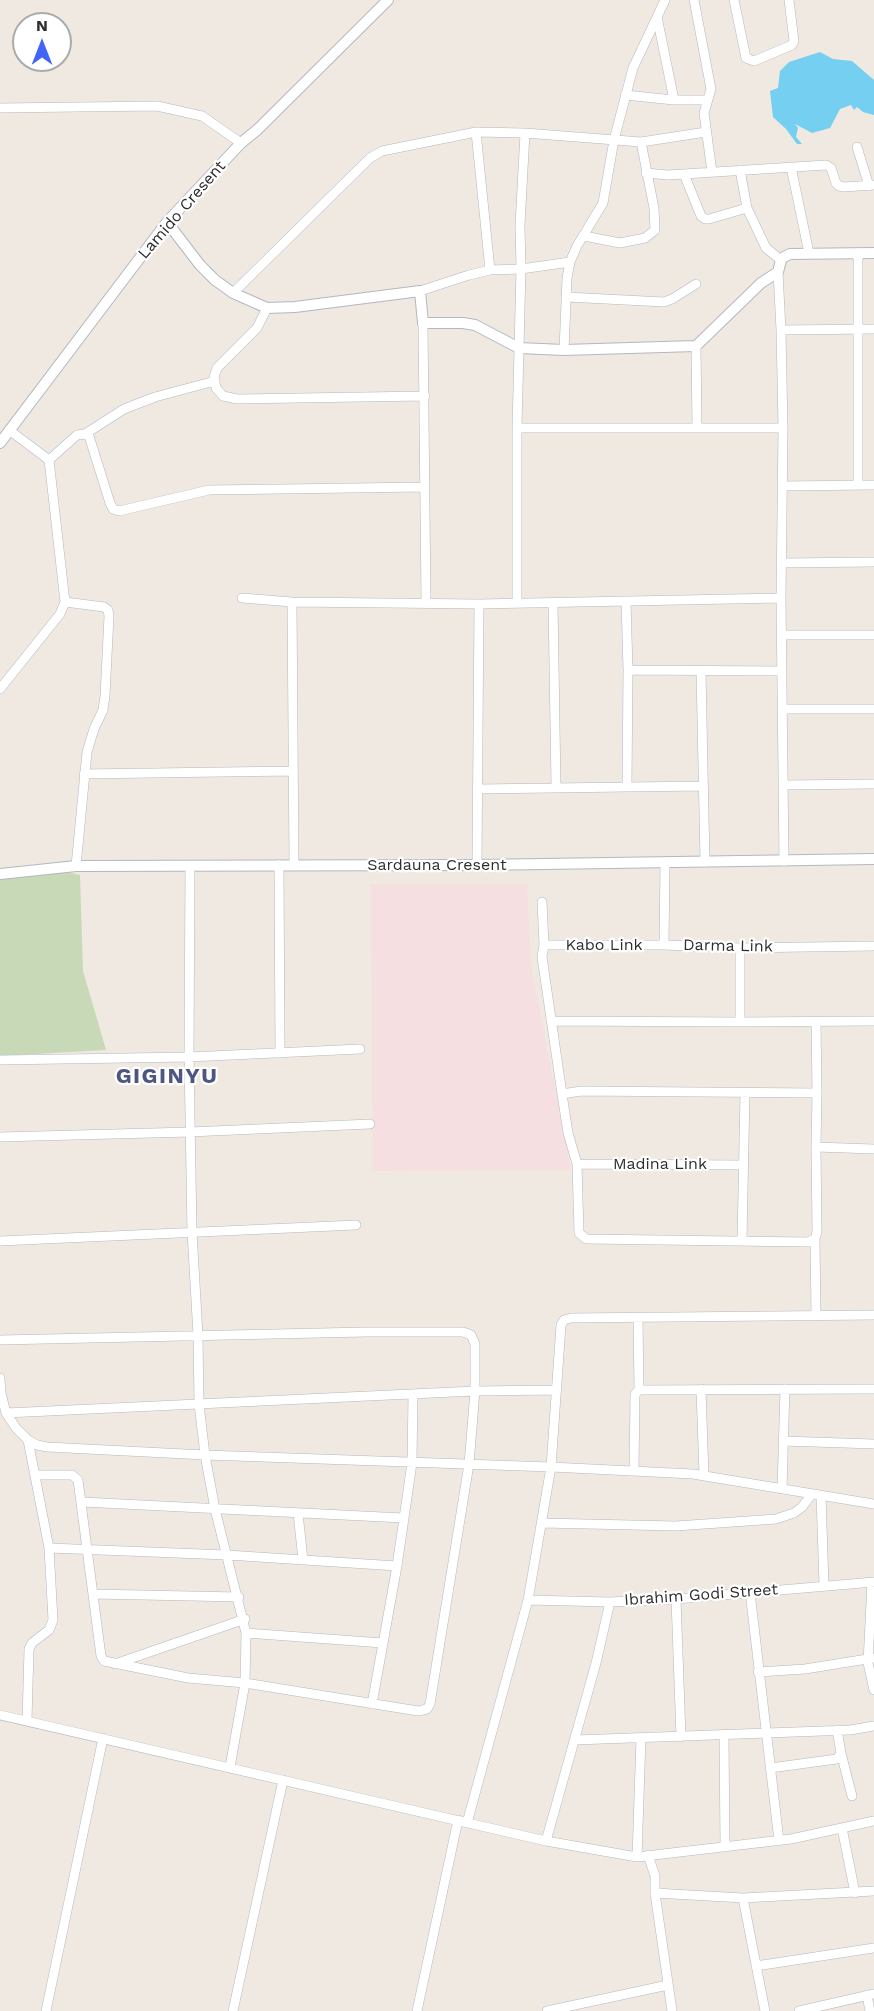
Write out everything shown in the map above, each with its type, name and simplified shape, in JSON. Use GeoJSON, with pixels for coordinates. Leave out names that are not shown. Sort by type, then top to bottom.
{"type":"FeatureCollection","features":[{"type":"Feature","properties":{"kind":"street","name":"Lamido Cresent"},"geometry":{"type":"LineString","coordinates":[[0,442],[167,222],[241,143],[257,130],[388,0]]}},
{"type":"Feature","properties":{"kind":"street"},"geometry":{"type":"LineString","coordinates":[[564,350],[570,262],[603,203],[625,95],[637,56],[665,0]]}},
{"type":"Feature","properties":{"kind":"street"},"geometry":{"type":"LineString","coordinates":[[694,0],[711,89],[704,113],[712,172]]}},
{"type":"Feature","properties":{"kind":"street"},"geometry":{"type":"LineString","coordinates":[[734,0],[746,58],[754,61],[792,45],[794,41],[789,0]]}},
{"type":"Feature","properties":{"kind":"street"},"geometry":{"type":"LineString","coordinates":[[657,17],[674,100]]}},
{"type":"Feature","properties":{"kind":"street"},"geometry":{"type":"LineString","coordinates":[[625,95],[674,100],[707,100]]}},
{"type":"Feature","properties":{"kind":"street"},"geometry":{"type":"LineString","coordinates":[[0,108],[157,106],[202,116],[241,143]]}},
{"type":"Feature","properties":{"kind":"street"},"geometry":{"type":"LineString","coordinates":[[233,293],[377,153],[476,132],[525,133],[642,142],[706,132]]}},
{"type":"Feature","properties":{"kind":"street"},"geometry":{"type":"LineString","coordinates":[[476,132],[490,270]]}},
{"type":"Feature","properties":{"kind":"street"},"geometry":{"type":"LineString","coordinates":[[517,603],[520,225],[525,133]]}},
{"type":"Feature","properties":{"kind":"street"},"geometry":{"type":"LineString","coordinates":[[584,236],[620,243],[645,238],[656,230],[642,142]]}},
{"type":"Feature","properties":{"kind":"street"},"geometry":{"type":"LineString","coordinates":[[646,173],[684,174],[826,165],[831,168],[839,186],[872,186],[857,147]]}},
{"type":"Feature","properties":{"kind":"street"},"geometry":{"type":"LineString","coordinates":[[791,167],[809,253]]}},
{"type":"Feature","properties":{"kind":"street"},"geometry":{"type":"LineString","coordinates":[[740,170],[747,208],[766,248],[779,266],[783,428],[781,635],[784,861]]}},
{"type":"Feature","properties":{"kind":"street"},"geometry":{"type":"LineString","coordinates":[[684,174],[701,216],[705,219],[747,208]]}},
{"type":"Feature","properties":{"kind":"street"},"geometry":{"type":"LineString","coordinates":[[167,222],[200,265],[215,280],[233,293],[267,308],[295,307],[420,291],[490,270],[570,262]]}},
{"type":"Feature","properties":{"kind":"street"},"geometry":{"type":"LineString","coordinates":[[858,253],[858,485]]}},
{"type":"Feature","properties":{"kind":"street"},"geometry":{"type":"LineString","coordinates":[[423,323],[463,323],[475,326],[519,348],[564,350],[696,346],[790,254],[874,253]]}},
{"type":"Feature","properties":{"kind":"street"},"geometry":{"type":"LineString","coordinates":[[566,297],[664,302],[696,284]]}},
{"type":"Feature","properties":{"kind":"street"},"geometry":{"type":"LineString","coordinates":[[420,291],[425,396],[426,603]]}},
{"type":"Feature","properties":{"kind":"street"},"geometry":{"type":"LineString","coordinates":[[267,308],[257,328],[217,368],[216,387],[223,396],[237,399],[425,396]]}},
{"type":"Feature","properties":{"kind":"street"},"geometry":{"type":"LineString","coordinates":[[781,330],[874,329]]}},
{"type":"Feature","properties":{"kind":"street"},"geometry":{"type":"LineString","coordinates":[[696,346],[698,428]]}},
{"type":"Feature","properties":{"kind":"street"},"geometry":{"type":"LineString","coordinates":[[49,460],[77,435],[85,434],[124,410],[155,398],[215,381]]}},
{"type":"Feature","properties":{"kind":"street"},"geometry":{"type":"LineString","coordinates":[[517,428],[783,428]]}},
{"type":"Feature","properties":{"kind":"street"},"geometry":{"type":"LineString","coordinates":[[0,689],[60,614],[65,602],[49,460],[9,430]]}},
{"type":"Feature","properties":{"kind":"street"},"geometry":{"type":"LineString","coordinates":[[85,434],[89,436],[110,503],[114,509],[119,511],[209,490],[424,487]]}},
{"type":"Feature","properties":{"kind":"street"},"geometry":{"type":"LineString","coordinates":[[782,486],[874,485]]}},
{"type":"Feature","properties":{"kind":"street"},"geometry":{"type":"LineString","coordinates":[[781,563],[874,562]]}},
{"type":"Feature","properties":{"kind":"street"},"geometry":{"type":"LineString","coordinates":[[242,598],[292,602],[479,604],[781,598]]}},
{"type":"Feature","properties":{"kind":"street"},"geometry":{"type":"LineString","coordinates":[[626,601],[627,786]]}},
{"type":"Feature","properties":{"kind":"street"},"geometry":{"type":"LineString","coordinates":[[65,602],[104,607],[108,610],[105,696],[103,710],[87,752],[76,866]]}},
{"type":"Feature","properties":{"kind":"street"},"geometry":{"type":"LineString","coordinates":[[292,602],[294,865]]}},
{"type":"Feature","properties":{"kind":"street"},"geometry":{"type":"LineString","coordinates":[[553,603],[556,787]]}},
{"type":"Feature","properties":{"kind":"street"},"geometry":{"type":"LineString","coordinates":[[477,865],[479,604]]}},
{"type":"Feature","properties":{"kind":"street"},"geometry":{"type":"LineString","coordinates":[[781,635],[874,635]]}},
{"type":"Feature","properties":{"kind":"street"},"geometry":{"type":"LineString","coordinates":[[628,670],[782,671]]}},
{"type":"Feature","properties":{"kind":"street"},"geometry":{"type":"LineString","coordinates":[[701,672],[705,862]]}},
{"type":"Feature","properties":{"kind":"street"},"geometry":{"type":"LineString","coordinates":[[782,709],[874,709]]}},
{"type":"Feature","properties":{"kind":"street"},"geometry":{"type":"LineString","coordinates":[[84,774],[292,771]]}},
{"type":"Feature","properties":{"kind":"street"},"geometry":{"type":"LineString","coordinates":[[783,785],[874,784]]}},
{"type":"Feature","properties":{"kind":"street"},"geometry":{"type":"LineString","coordinates":[[477,789],[703,786]]}},
{"type":"Feature","properties":{"kind":"street","name":"Sardauna Cresent"},"geometry":{"type":"LineString","coordinates":[[0,874],[76,866],[477,865],[874,859]]}},
{"type":"Feature","properties":{"kind":"street","name":"Darma Link"},"geometry":{"type":"LineString","coordinates":[[665,862],[664,945],[740,948],[874,946]]}},
{"type":"Feature","properties":{"kind":"street"},"geometry":{"type":"LineString","coordinates":[[279,865],[280,1053]]}},
{"type":"Feature","properties":{"kind":"street"},"geometry":{"type":"LineString","coordinates":[[190,866],[190,1132],[199,1404],[215,1509],[239,1597],[246,1633],[244,1683],[230,1767]]}},
{"type":"Feature","properties":{"kind":"street"},"geometry":{"type":"LineString","coordinates":[[542,902],[544,945],[542,957],[568,1133],[577,1164],[579,1233],[586,1239],[808,1242],[815,1239]]}},
{"type":"Feature","properties":{"kind":"street","name":"Kabo Link"},"geometry":{"type":"LineString","coordinates":[[544,945],[664,945]]}},
{"type":"Feature","properties":{"kind":"street"},"geometry":{"type":"LineString","coordinates":[[740,948],[740,1022]]}},
{"type":"Feature","properties":{"kind":"street"},"geometry":{"type":"LineString","coordinates":[[551,1021],[874,1021]]}},
{"type":"Feature","properties":{"kind":"street"},"geometry":{"type":"LineString","coordinates":[[816,1022],[816,1316]]}},
{"type":"Feature","properties":{"kind":"street"},"geometry":{"type":"LineString","coordinates":[[0,1060],[189,1057],[360,1048]]}},
{"type":"Feature","properties":{"kind":"street"},"geometry":{"type":"LineString","coordinates":[[562,1094],[581,1091],[817,1093]]}},
{"type":"Feature","properties":{"kind":"street"},"geometry":{"type":"LineString","coordinates":[[742,1241],[745,1093]]}},
{"type":"Feature","properties":{"kind":"street"},"geometry":{"type":"LineString","coordinates":[[0,1137],[370,1124]]}},
{"type":"Feature","properties":{"kind":"street"},"geometry":{"type":"LineString","coordinates":[[816,1147],[874,1149]]}},
{"type":"Feature","properties":{"kind":"street","name":"Madina Link"},"geometry":{"type":"LineString","coordinates":[[577,1164],[743,1165]]}},
{"type":"Feature","properties":{"kind":"street"},"geometry":{"type":"LineString","coordinates":[[0,1241],[356,1225]]}},
{"type":"Feature","properties":{"kind":"street"},"geometry":{"type":"LineString","coordinates":[[417,2011],[463,1821],[528,1600],[550,1467],[558,1390],[561,1325],[564,1320],[571,1318],[874,1315]]}},
{"type":"Feature","properties":{"kind":"street"},"geometry":{"type":"LineString","coordinates":[[634,1471],[635,1394],[639,1390],[638,1318]]}},
{"type":"Feature","properties":{"kind":"street"},"geometry":{"type":"LineString","coordinates":[[0,1340],[463,1332],[471,1335],[475,1344],[475,1391],[469,1464],[430,1704],[426,1709],[372,1704],[244,1683],[188,1678],[104,1661],[101,1656],[78,1480],[75,1476],[36,1475]]}},
{"type":"Feature","properties":{"kind":"street"},"geometry":{"type":"LineString","coordinates":[[0,1378],[6,1413],[16,1428],[28,1440],[47,1447],[634,1471],[704,1476],[874,1504]]}},
{"type":"Feature","properties":{"kind":"street"},"geometry":{"type":"LineString","coordinates":[[701,1389],[704,1476]]}},
{"type":"Feature","properties":{"kind":"street"},"geometry":{"type":"LineString","coordinates":[[782,1489],[785,1389]]}},
{"type":"Feature","properties":{"kind":"street"},"geometry":{"type":"LineString","coordinates":[[639,1390],[874,1389]]}},
{"type":"Feature","properties":{"kind":"street"},"geometry":{"type":"LineString","coordinates":[[6,1413],[475,1391],[558,1390]]}},
{"type":"Feature","properties":{"kind":"street"},"geometry":{"type":"LineString","coordinates":[[372,1704],[397,1566],[412,1463],[413,1395]]}},
{"type":"Feature","properties":{"kind":"street"},"geometry":{"type":"LineString","coordinates":[[27,1721],[28,1649],[52,1626],[50,1548],[28,1440]]}},
{"type":"Feature","properties":{"kind":"street"},"geometry":{"type":"LineString","coordinates":[[783,1441],[874,1444]]}},
{"type":"Feature","properties":{"kind":"street"},"geometry":{"type":"LineString","coordinates":[[542,1523],[676,1526],[776,1519],[794,1513],[817,1495]]}},
{"type":"Feature","properties":{"kind":"street"},"geometry":{"type":"LineString","coordinates":[[817,1495],[824,1585]]}},
{"type":"Feature","properties":{"kind":"street"},"geometry":{"type":"LineString","coordinates":[[82,1502],[403,1518]]}},
{"type":"Feature","properties":{"kind":"street"},"geometry":{"type":"LineString","coordinates":[[298,1513],[303,1560]]}},
{"type":"Feature","properties":{"kind":"street"},"geometry":{"type":"LineString","coordinates":[[50,1548],[227,1555],[397,1566]]}},
{"type":"Feature","properties":{"kind":"street"},"geometry":{"type":"LineString","coordinates":[[873,1582],[871,1659],[874,1690]]}},
{"type":"Feature","properties":{"kind":"street","name":"Ibrahim Godi Street"},"geometry":{"type":"LineString","coordinates":[[528,1600],[610,1602],[676,1599],[873,1582]]}},
{"type":"Feature","properties":{"kind":"street"},"geometry":{"type":"LineString","coordinates":[[750,1592],[779,1841]]}},
{"type":"Feature","properties":{"kind":"street"},"geometry":{"type":"LineString","coordinates":[[93,1594],[239,1597]]}},
{"type":"Feature","properties":{"kind":"street"},"geometry":{"type":"LineString","coordinates":[[676,1599],[681,1737]]}},
{"type":"Feature","properties":{"kind":"street"},"geometry":{"type":"LineString","coordinates":[[546,1841],[596,1664],[610,1602]]}},
{"type":"Feature","properties":{"kind":"street"},"geometry":{"type":"LineString","coordinates":[[113,1664],[244,1619]]}},
{"type":"Feature","properties":{"kind":"street"},"geometry":{"type":"LineString","coordinates":[[246,1633],[383,1643]]}},
{"type":"Feature","properties":{"kind":"street"},"geometry":{"type":"LineString","coordinates":[[759,1672],[805,1669],[871,1659]]}},
{"type":"Feature","properties":{"kind":"street"},"geometry":{"type":"LineString","coordinates":[[0,1715],[546,1841],[637,1857],[779,1841],[874,1821]]}},
{"type":"Feature","properties":{"kind":"street"},"geometry":{"type":"LineString","coordinates":[[574,1740],[837,1730],[874,1726]]}},
{"type":"Feature","properties":{"kind":"street"},"geometry":{"type":"LineString","coordinates":[[837,1730],[852,1796]]}},
{"type":"Feature","properties":{"kind":"street"},"geometry":{"type":"LineString","coordinates":[[724,1735],[725,1847]]}},
{"type":"Feature","properties":{"kind":"street"},"geometry":{"type":"LineString","coordinates":[[46,2011],[103,1738]]}},
{"type":"Feature","properties":{"kind":"street"},"geometry":{"type":"LineString","coordinates":[[637,1857],[641,1738]]}},
{"type":"Feature","properties":{"kind":"street"},"geometry":{"type":"LineString","coordinates":[[770,1768],[837,1760],[841,1753]]}},
{"type":"Feature","properties":{"kind":"street"},"geometry":{"type":"LineString","coordinates":[[233,2011],[283,1780]]}},
{"type":"Feature","properties":{"kind":"street"},"geometry":{"type":"LineString","coordinates":[[843,1828],[855,1893]]}},
{"type":"Feature","properties":{"kind":"street"},"geometry":{"type":"LineString","coordinates":[[648,1855],[655,1876],[655,1893],[672,2011]]}},
{"type":"Feature","properties":{"kind":"street"},"geometry":{"type":"LineString","coordinates":[[655,1893],[743,1898],[874,1891]]}},
{"type":"Feature","properties":{"kind":"street"},"geometry":{"type":"LineString","coordinates":[[743,1898],[765,2011]]}},
{"type":"Feature","properties":{"kind":"street"},"geometry":{"type":"LineString","coordinates":[[756,1966],[874,1948]]}},
{"type":"Feature","properties":{"kind":"street"},"geometry":{"type":"LineString","coordinates":[[548,2011],[668,1985]]}},
{"type":"Feature","properties":{"kind":"street"},"geometry":{"type":"LineString","coordinates":[[799,2011],[870,1995],[870,2011]]}},
{"type":"Feature","properties":{"kind":"shaded area"},"geometry":{"type":"Polygon","coordinates":[[[371,884],[527,884],[531,966],[571,1170],[373,1171],[371,884]]]}},
{"type":"Feature","properties":{"kind":"green space"},"geometry":{"type":"Polygon","coordinates":[[[66,872],[80,875],[83,971],[106,1050],[0,1056],[0,879],[66,872]]]}},
{"type":"Feature","properties":{"kind":"water"},"geometry":{"type":"Polygon","coordinates":[[[820,52],[833,59],[852,61],[874,80],[874,115],[863,112],[857,107],[854,110],[851,105],[840,109],[830,128],[812,133],[795,124],[798,128],[796,137],[802,144],[797,144],[773,117],[770,91],[778,88],[780,71],[789,62],[820,52]]]}},
{"type":"Feature","properties":{"kind":"district","name":"GIGINYU"},"geometry":{"type":"Point","coordinates":[167,1077]}}]}
